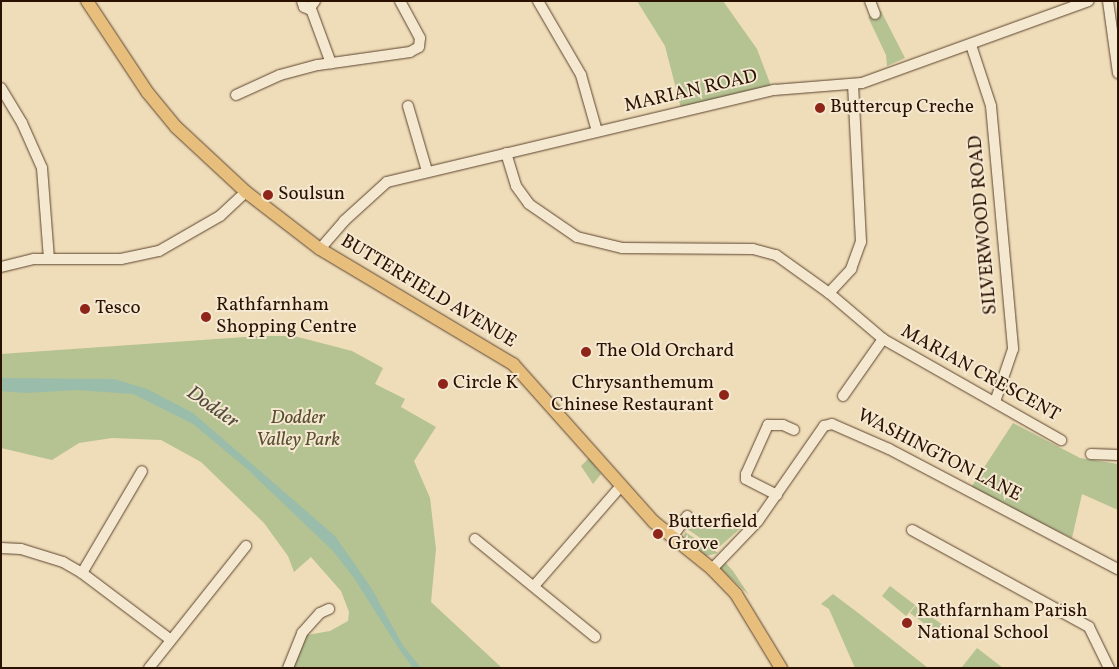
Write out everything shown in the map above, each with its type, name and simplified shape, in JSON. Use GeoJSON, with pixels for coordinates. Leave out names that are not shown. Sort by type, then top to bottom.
{"type":"FeatureCollection","features":[{"type":"Feature","properties":{"kind":"main road","name":"BUTTERFIELD AVENUE"},"geometry":{"type":"LineString","coordinates":[[87,1],[148,93],[176,127],[246,192],[320,249],[513,364],[621,486],[672,536],[712,569],[752,615],[781,668]]}},
{"type":"Feature","properties":{"kind":"street"},"geometry":{"type":"LineString","coordinates":[[302,1],[305,8],[313,5],[331,63]]}},
{"type":"Feature","properties":{"kind":"street"},"geometry":{"type":"LineString","coordinates":[[236,95],[280,75],[331,63],[410,52],[420,47],[420,38],[400,1]]}},
{"type":"Feature","properties":{"kind":"street"},"geometry":{"type":"LineString","coordinates":[[538,1],[581,75],[597,132]]}},
{"type":"Feature","properties":{"kind":"street"},"geometry":{"type":"LineString","coordinates":[[870,1],[875,14]]}},
{"type":"Feature","properties":{"kind":"street","name":"MARIAN ROAD"},"geometry":{"type":"LineString","coordinates":[[320,249],[344,221],[387,182],[426,171],[780,89],[854,84],[894,74],[1089,1]]}},
{"type":"Feature","properties":{"kind":"street"},"geometry":{"type":"LineString","coordinates":[[1108,1],[1118,73]]}},
{"type":"Feature","properties":{"kind":"street","name":"SILVERWOOD ROAD"},"geometry":{"type":"LineString","coordinates":[[971,45],[991,106],[1013,348],[995,402]]}},
{"type":"Feature","properties":{"kind":"street"},"geometry":{"type":"LineString","coordinates":[[829,293],[851,269],[861,242],[854,84]]}},
{"type":"Feature","properties":{"kind":"street"},"geometry":{"type":"LineString","coordinates":[[1,88],[22,123],[42,168],[49,259]]}},
{"type":"Feature","properties":{"kind":"street"},"geometry":{"type":"LineString","coordinates":[[408,106],[426,171]]}},
{"type":"Feature","properties":{"kind":"street","name":"MARIAN CRESCENT"},"geometry":{"type":"LineString","coordinates":[[506,153],[516,186],[529,204],[577,237],[629,248],[753,249],[776,255],[829,293],[882,339],[1061,440]]}},
{"type":"Feature","properties":{"kind":"street"},"geometry":{"type":"LineString","coordinates":[[1,267],[34,259],[121,259],[169,248],[220,216],[246,192]]}},
{"type":"Feature","properties":{"kind":"street","name":"MARIAN CRESCENT"},"geometry":{"type":"LineString","coordinates":[[843,396],[882,339]]}},
{"type":"Feature","properties":{"kind":"street","name":"WASHINGTON LANE"},"geometry":{"type":"LineString","coordinates":[[712,569],[758,521],[824,426],[832,424],[849,429],[881,445],[1118,569]]}},
{"type":"Feature","properties":{"kind":"street"},"geometry":{"type":"LineString","coordinates":[[777,496],[746,479],[746,474],[768,425],[783,425],[794,430]]}},
{"type":"Feature","properties":{"kind":"street"},"geometry":{"type":"LineString","coordinates":[[1091,454],[1118,455]]}},
{"type":"Feature","properties":{"kind":"street"},"geometry":{"type":"LineString","coordinates":[[82,573],[142,471]]}},
{"type":"Feature","properties":{"kind":"street"},"geometry":{"type":"LineString","coordinates":[[534,586],[621,486]]}},
{"type":"Feature","properties":{"kind":"street"},"geometry":{"type":"LineString","coordinates":[[672,536],[687,516]]}},
{"type":"Feature","properties":{"kind":"street"},"geometry":{"type":"LineString","coordinates":[[912,530],[1089,627],[1110,668]]}},
{"type":"Feature","properties":{"kind":"street"},"geometry":{"type":"LineString","coordinates":[[475,538],[594,637]]}},
{"type":"Feature","properties":{"kind":"street"},"geometry":{"type":"LineString","coordinates":[[149,668],[246,546]]}},
{"type":"Feature","properties":{"kind":"street"},"geometry":{"type":"LineString","coordinates":[[1,548],[40,554],[82,573],[171,640]]}},
{"type":"Feature","properties":{"kind":"street"},"geometry":{"type":"LineString","coordinates":[[288,668],[302,633],[320,613],[329,609]]}},
{"type":"Feature","properties":{"kind":"green space"},"geometry":{"type":"Polygon","coordinates":[[[637,1],[723,1],[757,49],[773,91],[682,112],[665,46],[637,1]]]}},
{"type":"Feature","properties":{"kind":"green space"},"geometry":{"type":"Polygon","coordinates":[[[881,11],[905,58],[887,66],[886,55],[868,17],[881,11]]]}},
{"type":"Feature","properties":{"kind":"green space","name":"Dodder Valley Park"},"geometry":{"type":"Polygon","coordinates":[[[259,336],[294,336],[352,351],[383,368],[375,384],[405,399],[401,407],[436,427],[414,461],[430,498],[436,549],[431,602],[502,668],[292,668],[299,646],[307,635],[330,631],[348,621],[349,612],[341,591],[311,557],[294,572],[288,556],[264,523],[201,462],[161,440],[112,438],[79,443],[52,460],[1,448],[1,354],[259,336]]]}},
{"type":"Feature","properties":{"kind":"green space"},"geometry":{"type":"Polygon","coordinates":[[[1013,423],[1080,458],[1118,464],[1118,510],[1082,494],[1072,538],[970,489],[1013,423]]]}},
{"type":"Feature","properties":{"kind":"green space"},"geometry":{"type":"Polygon","coordinates":[[[589,458],[601,474],[593,484],[581,466],[589,458]]]}},
{"type":"Feature","properties":{"kind":"green space"},"geometry":{"type":"Polygon","coordinates":[[[690,525],[717,529],[744,525],[717,549],[687,529],[690,525]]]}},
{"type":"Feature","properties":{"kind":"green space"},"geometry":{"type":"Polygon","coordinates":[[[685,532],[718,553],[706,556],[684,536],[685,532]]]}},
{"type":"Feature","properties":{"kind":"green space"},"geometry":{"type":"Polygon","coordinates":[[[723,560],[733,571],[749,595],[720,568],[723,560]]]}},
{"type":"Feature","properties":{"kind":"green space"},"geometry":{"type":"Polygon","coordinates":[[[890,586],[915,605],[906,616],[882,596],[890,586]]]}},
{"type":"Feature","properties":{"kind":"green space"},"geometry":{"type":"Polygon","coordinates":[[[833,594],[928,668],[855,668],[829,609],[821,604],[833,594]]]}},
{"type":"Feature","properties":{"kind":"green space"},"geometry":{"type":"Polygon","coordinates":[[[915,606],[946,627],[940,635],[910,613],[915,606]]]}},
{"type":"Feature","properties":{"kind":"green space"},"geometry":{"type":"Polygon","coordinates":[[[977,648],[1003,668],[962,667],[977,648]]]}},
{"type":"Feature","properties":{"kind":"shaded area"},"geometry":{"type":"Polygon","coordinates":[[[1,378],[114,379],[147,389],[193,413],[335,536],[372,589],[402,644],[421,668],[413,668],[354,578],[333,551],[246,468],[193,424],[133,394],[77,390],[25,393],[1,391],[1,378]]]}},
{"type":"Feature","properties":{"kind":"place","name":"Buttercup Creche"},"geometry":{"type":"Point","coordinates":[820,108]}},
{"type":"Feature","properties":{"kind":"place","name":"Soulsun"},"geometry":{"type":"Point","coordinates":[268,195]}},
{"type":"Feature","properties":{"kind":"place","name":"Tesco"},"geometry":{"type":"Point","coordinates":[85,309]}},
{"type":"Feature","properties":{"kind":"place","name":"Rathfarnham Shopping Centre"},"geometry":{"type":"Point","coordinates":[206,317]}},
{"type":"Feature","properties":{"kind":"place","name":"The Old Orchard"},"geometry":{"type":"Point","coordinates":[586,352]}},
{"type":"Feature","properties":{"kind":"place","name":"Circle K"},"geometry":{"type":"Point","coordinates":[443,384]}},
{"type":"Feature","properties":{"kind":"place","name":"Chrysanthemum Chinese Restaurant"},"geometry":{"type":"Point","coordinates":[724,395]}},
{"type":"Feature","properties":{"kind":"place","name":"Butterfield Grove"},"geometry":{"type":"Point","coordinates":[658,534]}},
{"type":"Feature","properties":{"kind":"place","name":"Rathfarnham Parish National School"},"geometry":{"type":"Point","coordinates":[907,623]}},
{"type":"Feature","properties":{"kind":"water label","name":"Dodder"},"geometry":{"type":"Point","coordinates":[212,408]}}]}
